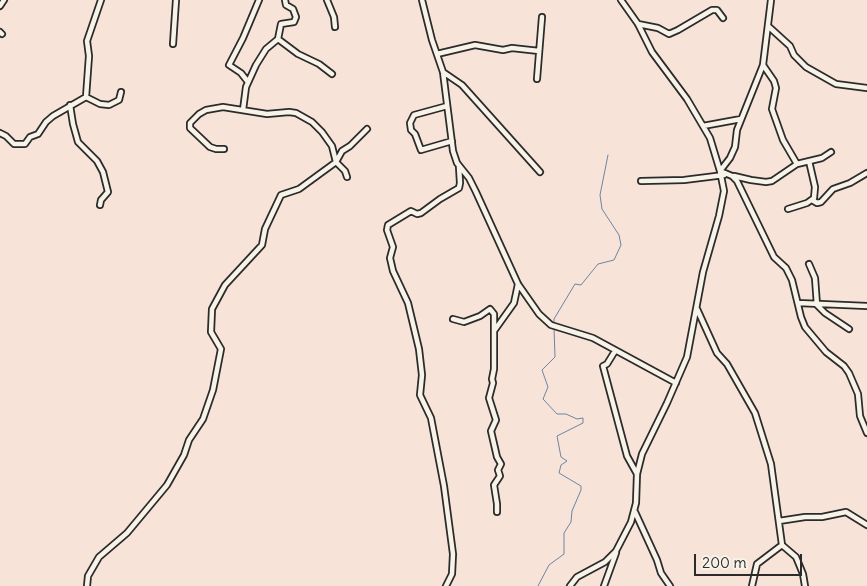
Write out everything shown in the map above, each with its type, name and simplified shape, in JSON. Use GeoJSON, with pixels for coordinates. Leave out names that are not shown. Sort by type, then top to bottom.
{"type":"FeatureCollection","features":[{"type":"Feature","properties":{"kind":"street"},"geometry":{"type":"LineString","coordinates":[[0,6],[4,0]]}},
{"type":"Feature","properties":{"kind":"street"},"geometry":{"type":"LineString","coordinates":[[86,97],[89,56],[87,41],[101,0]]}},
{"type":"Feature","properties":{"kind":"street"},"geometry":{"type":"LineString","coordinates":[[173,44],[176,0]]}},
{"type":"Feature","properties":{"kind":"street"},"geometry":{"type":"LineString","coordinates":[[248,82],[229,65],[259,0]]}},
{"type":"Feature","properties":{"kind":"street"},"geometry":{"type":"LineString","coordinates":[[243,110],[248,82],[266,49],[278,39],[281,24],[294,22],[296,17],[293,9],[286,5],[285,0]]}},
{"type":"Feature","properties":{"kind":"street"},"geometry":{"type":"LineString","coordinates":[[327,0],[334,17],[335,27]]}},
{"type":"Feature","properties":{"kind":"street"},"geometry":{"type":"LineString","coordinates":[[422,0],[443,72],[452,141],[459,167],[460,184],[459,188],[421,213],[417,214],[411,211],[388,225],[387,230],[393,247],[390,258],[393,271],[408,303],[419,349],[422,375],[420,395],[431,418],[444,486],[453,554],[452,574],[446,586]]}},
{"type":"Feature","properties":{"kind":"street"},"geometry":{"type":"LineString","coordinates":[[604,586],[616,551],[635,512],[637,474],[642,454],[687,357],[703,272],[724,191],[721,173],[712,144],[687,100],[652,52],[638,24],[621,0]]}},
{"type":"Feature","properties":{"kind":"street"},"geometry":{"type":"LineString","coordinates":[[721,173],[735,147],[737,130],[763,65],[771,0]]}},
{"type":"Feature","properties":{"kind":"street"},"geometry":{"type":"LineString","coordinates":[[638,24],[658,28],[669,34],[712,10],[717,10],[723,18]]}},
{"type":"Feature","properties":{"kind":"street"},"geometry":{"type":"LineString","coordinates":[[537,79],[542,17]]}},
{"type":"Feature","properties":{"kind":"street"},"geometry":{"type":"LineString","coordinates":[[768,26],[790,46],[794,55],[806,67],[836,84],[867,88]]}},
{"type":"Feature","properties":{"kind":"street"},"geometry":{"type":"LineString","coordinates":[[278,39],[298,54],[319,64],[332,74]]}},
{"type":"Feature","properties":{"kind":"street"},"geometry":{"type":"LineString","coordinates":[[437,54],[475,45],[503,50],[512,48],[539,51]]}},
{"type":"Feature","properties":{"kind":"street"},"geometry":{"type":"LineString","coordinates":[[763,65],[774,80],[776,88],[772,109],[783,140],[797,164]]}},
{"type":"Feature","properties":{"kind":"street"},"geometry":{"type":"LineString","coordinates":[[443,72],[462,85],[540,172]]}},
{"type":"Feature","properties":{"kind":"street"},"geometry":{"type":"LineString","coordinates":[[86,97],[100,104],[109,105],[120,100],[121,92]]}},
{"type":"Feature","properties":{"kind":"street"},"geometry":{"type":"LineString","coordinates":[[0,133],[14,144],[25,144],[30,137],[38,134],[46,122],[53,116],[86,97]]}},
{"type":"Feature","properties":{"kind":"street"},"geometry":{"type":"LineString","coordinates":[[70,105],[78,142],[97,161],[103,172],[108,192],[100,204]]}},
{"type":"Feature","properties":{"kind":"street"},"geometry":{"type":"LineString","coordinates":[[447,106],[414,115],[410,123],[411,130],[416,134],[421,150],[452,141]]}},
{"type":"Feature","properties":{"kind":"street"},"geometry":{"type":"LineString","coordinates":[[224,149],[216,149],[210,146],[190,128],[190,123],[199,114],[206,110],[223,107],[267,114],[296,113],[312,122],[332,146],[336,162],[345,171],[347,177]]}},
{"type":"Feature","properties":{"kind":"street"},"geometry":{"type":"LineString","coordinates":[[702,126],[741,119]]}},
{"type":"Feature","properties":{"kind":"street"},"geometry":{"type":"LineString","coordinates":[[87,586],[92,568],[99,558],[127,533],[167,486],[202,419],[213,390],[221,349],[211,332],[212,308],[220,293],[262,244],[265,229],[281,195],[299,189],[336,162],[342,151],[350,146],[367,129]]}},
{"type":"Feature","properties":{"kind":"street"},"geometry":{"type":"LineString","coordinates":[[641,181],[684,180],[721,173],[766,182],[776,179],[797,164],[822,158],[831,152]]}},
{"type":"Feature","properties":{"kind":"street"},"geometry":{"type":"LineString","coordinates":[[788,209],[812,200],[816,194],[809,161]]}},
{"type":"Feature","properties":{"kind":"street"},"geometry":{"type":"LineString","coordinates":[[459,167],[469,178],[518,284],[539,314],[553,325],[593,338],[676,383]]}},
{"type":"Feature","properties":{"kind":"street"},"geometry":{"type":"LineString","coordinates":[[812,200],[817,203],[821,202],[833,189],[850,183],[867,173]]}},
{"type":"Feature","properties":{"kind":"street"},"geometry":{"type":"LineString","coordinates":[[730,175],[737,181],[774,257],[786,268],[792,280],[801,317],[809,334],[826,352],[844,366],[849,373],[858,394],[860,416],[867,433]]}},
{"type":"Feature","properties":{"kind":"street"},"geometry":{"type":"LineString","coordinates":[[809,264],[815,278],[817,305],[825,313],[849,329]]}},
{"type":"Feature","properties":{"kind":"street"},"geometry":{"type":"LineString","coordinates":[[494,331],[514,303],[518,284]]}},
{"type":"Feature","properties":{"kind":"street"},"geometry":{"type":"LineString","coordinates":[[798,303],[867,306]]}},
{"type":"Feature","properties":{"kind":"street"},"geometry":{"type":"LineString","coordinates":[[696,309],[717,353],[739,384],[755,413],[771,464],[782,546],[796,557],[803,574],[805,586]]}},
{"type":"Feature","properties":{"kind":"street"},"geometry":{"type":"LineString","coordinates":[[453,319],[464,322],[490,310],[494,314],[494,369],[489,398],[496,420],[491,433],[497,457],[501,464],[498,470],[500,476],[494,485],[498,504],[497,512]]}},
{"type":"Feature","properties":{"kind":"street"},"geometry":{"type":"LineString","coordinates":[[615,351],[603,366],[627,456],[637,474]]}},
{"type":"Feature","properties":{"kind":"street"},"geometry":{"type":"LineString","coordinates":[[635,512],[661,573],[670,586]]}},
{"type":"Feature","properties":{"kind":"street"},"geometry":{"type":"LineString","coordinates":[[780,521],[805,517],[822,517],[846,512],[867,525]]}},
{"type":"Feature","properties":{"kind":"street"},"geometry":{"type":"LineString","coordinates":[[752,586],[758,564],[782,546]]}},
{"type":"Feature","properties":{"kind":"street"},"geometry":{"type":"LineString","coordinates":[[570,586],[577,576],[605,562],[616,551]]}},
{"type":"Feature","properties":{"kind":"waterway"},"geometry":{"type":"LineString","coordinates":[[554,324],[554,319],[575,284],[581,285],[598,264],[614,260],[621,245],[619,235],[602,209],[600,195],[608,155]]}},
{"type":"Feature","properties":{"kind":"waterway"},"geometry":{"type":"LineString","coordinates":[[538,586],[549,565],[564,554],[564,533],[571,522],[572,511],[581,490],[581,486],[559,473],[561,465],[567,461],[561,457],[557,436],[583,423],[583,418],[577,419],[566,414],[557,414],[543,399],[548,387],[542,370],[555,357],[554,328]]}}]}
